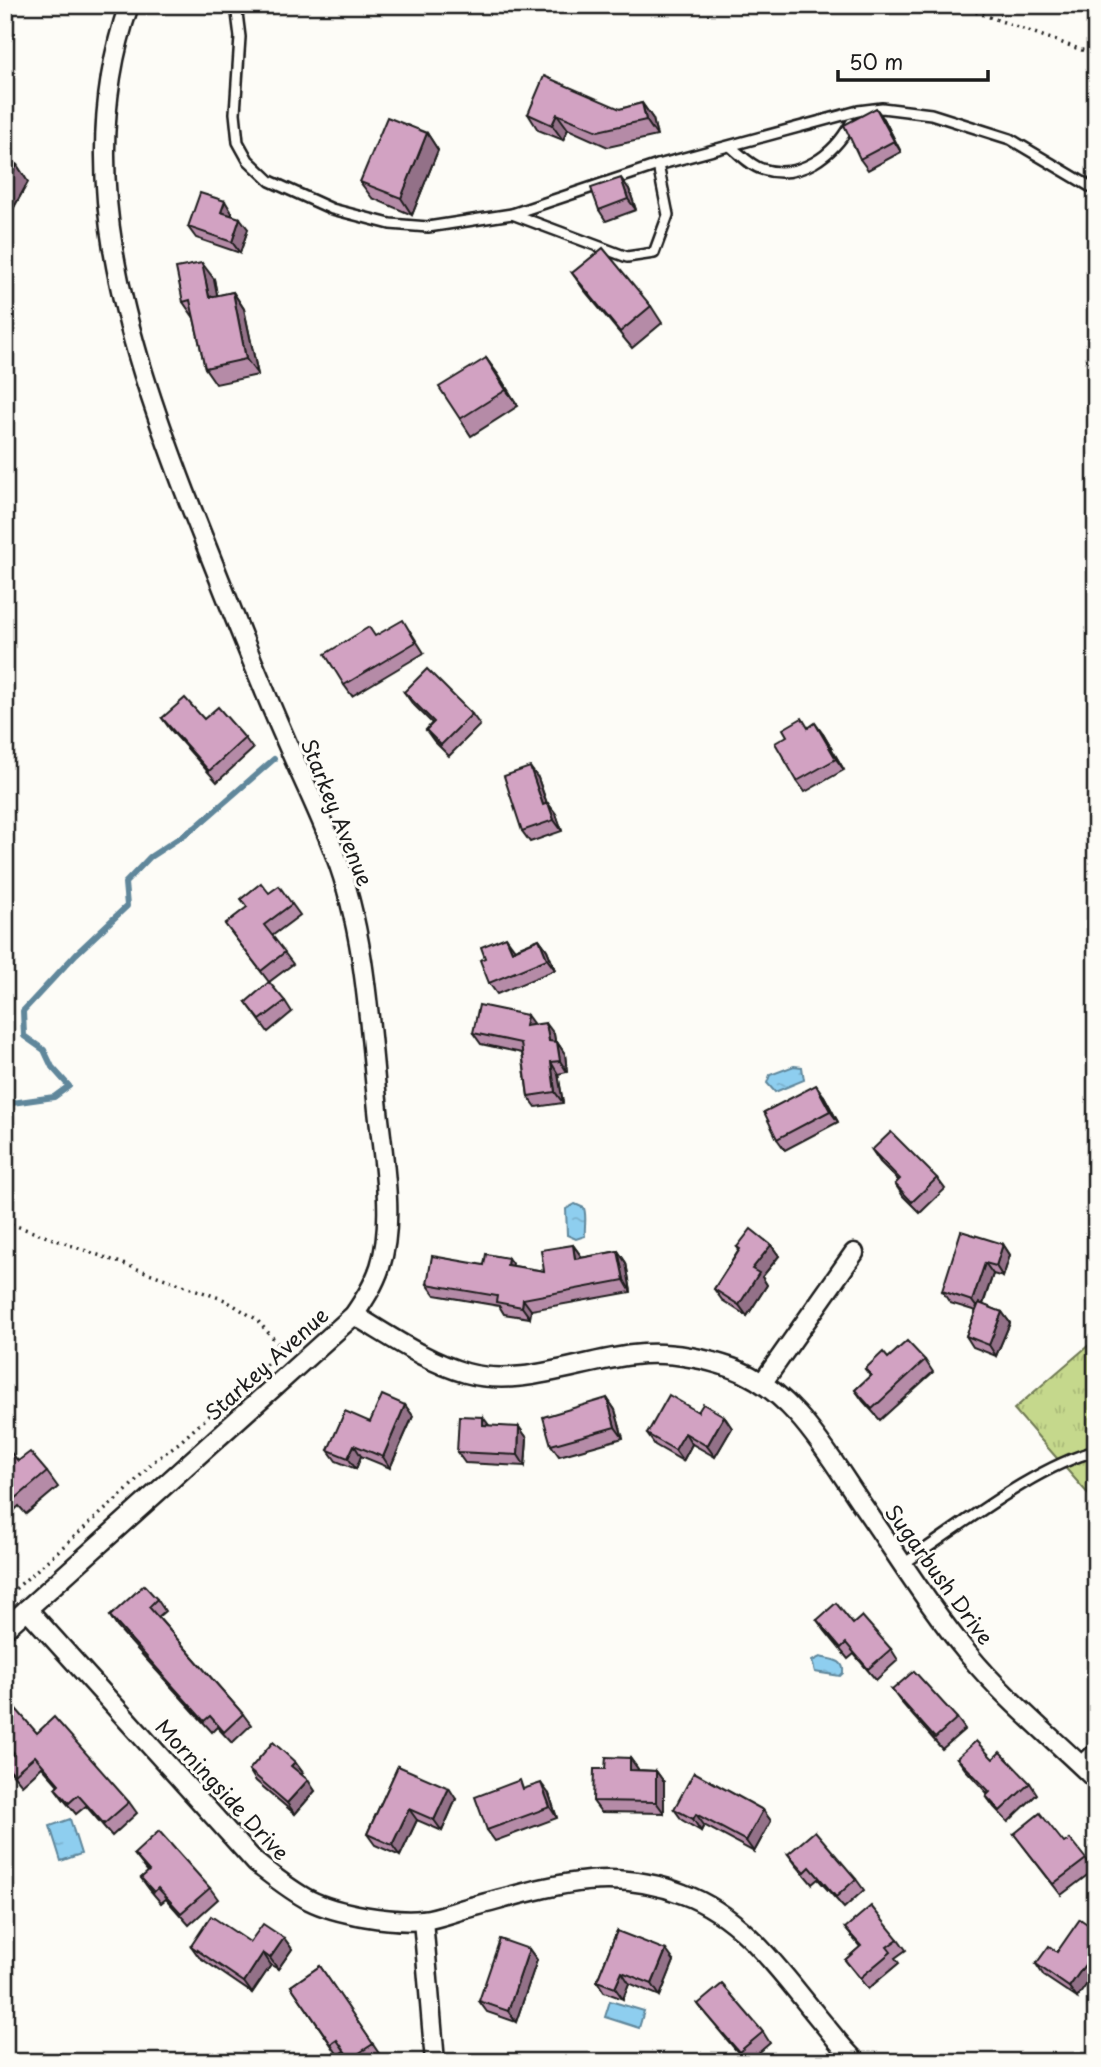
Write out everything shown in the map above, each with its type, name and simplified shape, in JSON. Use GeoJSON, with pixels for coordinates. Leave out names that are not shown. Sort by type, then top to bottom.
{"type":"FeatureCollection","features":[{"type":"Feature","properties":{"kind":"street","name":"Starkey Avenue"},"geometry":{"type":"LineString","coordinates":[[5,1629],[354,1315],[370,1292],[381,1266],[385,1244],[387,1198],[363,968],[350,904],[335,854],[237,624],[185,492],[136,355],[117,281],[105,193],[105,109],[114,57],[129,5]]}},
{"type":"Feature","properties":{"kind":"street"},"geometry":{"type":"LineString","coordinates":[[763,1382],[854,1252]]}},
{"type":"Feature","properties":{"kind":"street","name":"Sugarbush Drive"},"geometry":{"type":"LineString","coordinates":[[354,1315],[433,1361],[468,1373],[497,1377],[524,1375],[634,1355],[667,1354],[701,1359],[734,1369],[763,1382],[793,1410],[822,1446],[968,1654],[1003,1693],[1082,1766]]}},
{"type":"Feature","properties":{"kind":"street","name":"Morningside Drive"},"geometry":{"type":"LineString","coordinates":[[27,1609],[256,1863],[311,1901],[378,1918],[423,1920],[587,1880],[623,1880],[683,1893],[717,1909],[744,1931],[857,2062]]}},
{"type":"Feature","properties":{"kind":"street"},"geometry":{"type":"LineString","coordinates":[[1096,1753],[1082,1766],[1096,1780]]}},
{"type":"Feature","properties":{"kind":"street"},"geometry":{"type":"LineString","coordinates":[[423,1920],[435,2062]]}},
{"type":"Feature","properties":{"kind":"lane"},"geometry":{"type":"LineString","coordinates":[[236,5],[240,37],[236,113],[238,142],[248,160],[270,181],[332,209],[390,224],[428,227],[512,214],[657,165],[858,111],[882,108],[931,114],[1010,139],[1096,190]]}},
{"type":"Feature","properties":{"kind":"lane"},"geometry":{"type":"LineString","coordinates":[[731,147],[759,169],[786,174],[821,159],[844,136],[858,111]]}},
{"type":"Feature","properties":{"kind":"lane"},"geometry":{"type":"LineString","coordinates":[[512,214],[627,257],[654,253],[668,215],[657,165]]}},
{"type":"Feature","properties":{"kind":"lane"},"geometry":{"type":"LineString","coordinates":[[903,1564],[1017,1488],[1077,1456],[1096,1451]]}},
{"type":"Feature","properties":{"kind":"path"},"geometry":{"type":"LineString","coordinates":[[956,5],[1096,55]]}},
{"type":"Feature","properties":{"kind":"path"},"geometry":{"type":"LineString","coordinates":[[5,1222],[225,1300],[256,1319],[283,1349]]}},
{"type":"Feature","properties":{"kind":"path"},"geometry":{"type":"LineString","coordinates":[[5,1598],[126,1491],[153,1462],[180,1442],[300,1334]]}},
{"type":"Feature","properties":{"kind":"green space"},"geometry":{"type":"Polygon","coordinates":[[[1096,1339],[1096,1503],[1014,1409],[1096,1339]]]}},
{"type":"Feature","properties":{"kind":"water"},"geometry":{"type":"Polygon","coordinates":[[[794,1066],[802,1067],[804,1080],[775,1092],[767,1083],[770,1075],[794,1066]]]}},
{"type":"Feature","properties":{"kind":"water"},"geometry":{"type":"Polygon","coordinates":[[[575,1204],[584,1208],[585,1215],[585,1236],[576,1239],[567,1235],[566,1209],[575,1204]]]}},
{"type":"Feature","properties":{"kind":"water"},"geometry":{"type":"Polygon","coordinates":[[[820,1657],[840,1663],[843,1673],[840,1676],[815,1672],[812,1661],[820,1657]]]}},
{"type":"Feature","properties":{"kind":"water"},"geometry":{"type":"Polygon","coordinates":[[[70,1819],[81,1854],[61,1861],[50,1826],[70,1819]]]}},
{"type":"Feature","properties":{"kind":"water"},"geometry":{"type":"Polygon","coordinates":[[[610,2001],[644,2011],[639,2028],[605,2017],[610,2001]]]}},
{"type":"Feature","properties":{"kind":"building"},"geometry":{"type":"Polygon","coordinates":[[[544,76],[620,109],[642,103],[646,120],[598,131],[557,114],[552,125],[528,114],[544,76]]]}},
{"type":"Feature","properties":{"kind":"building"},"geometry":{"type":"Polygon","coordinates":[[[876,108],[894,141],[860,159],[844,125],[876,108]]]}},
{"type":"Feature","properties":{"kind":"building"},"geometry":{"type":"Polygon","coordinates":[[[387,117],[427,133],[401,198],[360,182],[387,117]]]}},
{"type":"Feature","properties":{"kind":"building"},"geometry":{"type":"Polygon","coordinates":[[[5,159],[17,165],[5,186],[5,159]]]}},
{"type":"Feature","properties":{"kind":"building"},"geometry":{"type":"Polygon","coordinates":[[[621,178],[628,199],[599,210],[591,188],[621,178]]]}},
{"type":"Feature","properties":{"kind":"building"},"geometry":{"type":"Polygon","coordinates":[[[200,193],[225,201],[221,212],[240,218],[232,242],[188,227],[200,193]]]}},
{"type":"Feature","properties":{"kind":"building"},"geometry":{"type":"Polygon","coordinates":[[[603,248],[651,306],[620,332],[572,273],[603,248]]]}},
{"type":"Feature","properties":{"kind":"building"},"geometry":{"type":"Polygon","coordinates":[[[202,263],[209,297],[233,292],[246,359],[205,368],[190,300],[183,302],[176,268],[202,263]]]}},
{"type":"Feature","properties":{"kind":"building"},"geometry":{"type":"Polygon","coordinates":[[[486,358],[506,390],[460,419],[439,387],[486,358]]]}},
{"type":"Feature","properties":{"kind":"building"},"geometry":{"type":"Polygon","coordinates":[[[403,620],[416,642],[344,685],[325,654],[369,627],[375,636],[403,620]]]}},
{"type":"Feature","properties":{"kind":"building"},"geometry":{"type":"Polygon","coordinates":[[[427,669],[472,714],[441,745],[426,730],[434,722],[404,692],[427,669]]]}},
{"type":"Feature","properties":{"kind":"building"},"geometry":{"type":"Polygon","coordinates":[[[185,698],[204,719],[218,707],[245,738],[209,771],[162,718],[185,698]]]}},
{"type":"Feature","properties":{"kind":"building"},"geometry":{"type":"Polygon","coordinates":[[[802,718],[808,728],[815,723],[836,759],[797,781],[775,743],[787,736],[783,729],[802,718]]]}},
{"type":"Feature","properties":{"kind":"building"},"geometry":{"type":"Polygon","coordinates":[[[530,767],[543,805],[548,803],[554,820],[522,831],[504,776],[530,767]]]}},
{"type":"Feature","properties":{"kind":"building"},"geometry":{"type":"Polygon","coordinates":[[[261,883],[269,893],[279,886],[292,904],[264,925],[285,952],[261,971],[225,924],[247,907],[241,899],[261,883]]]}},
{"type":"Feature","properties":{"kind":"building"},"geometry":{"type":"Polygon","coordinates":[[[506,937],[512,951],[539,939],[547,959],[489,983],[480,960],[485,958],[481,947],[506,937]]]}},
{"type":"Feature","properties":{"kind":"building"},"geometry":{"type":"Polygon","coordinates":[[[269,982],[285,1001],[260,1020],[246,1002],[269,982]]]}},
{"type":"Feature","properties":{"kind":"building"},"geometry":{"type":"Polygon","coordinates":[[[479,1005],[527,1015],[525,1026],[546,1023],[549,1041],[557,1042],[560,1061],[551,1062],[555,1092],[528,1096],[521,1043],[473,1033],[479,1005]]]}},
{"type":"Feature","properties":{"kind":"building"},"geometry":{"type":"Polygon","coordinates":[[[816,1085],[830,1111],[777,1139],[764,1112],[816,1085]]]}},
{"type":"Feature","properties":{"kind":"building"},"geometry":{"type":"Polygon","coordinates":[[[891,1132],[937,1178],[912,1202],[895,1184],[900,1179],[872,1150],[891,1132]]]}},
{"type":"Feature","properties":{"kind":"building"},"geometry":{"type":"Polygon","coordinates":[[[751,1229],[771,1245],[752,1269],[759,1273],[739,1305],[714,1289],[740,1249],[737,1247],[751,1229]]]}},
{"type":"Feature","properties":{"kind":"building"},"geometry":{"type":"Polygon","coordinates":[[[961,1231],[1003,1244],[996,1266],[985,1263],[972,1301],[942,1291],[961,1231]]]}},
{"type":"Feature","properties":{"kind":"building"},"geometry":{"type":"Polygon","coordinates":[[[573,1245],[575,1259],[618,1251],[624,1280],[523,1299],[522,1307],[496,1302],[497,1296],[427,1284],[432,1256],[484,1265],[486,1254],[508,1258],[507,1265],[544,1271],[541,1250],[573,1245]]]}},
{"type":"Feature","properties":{"kind":"building"},"geometry":{"type":"Polygon","coordinates":[[[979,1303],[1002,1312],[989,1345],[966,1336],[979,1303]]]}},
{"type":"Feature","properties":{"kind":"building"},"geometry":{"type":"Polygon","coordinates":[[[907,1341],[925,1360],[872,1409],[855,1390],[871,1375],[865,1369],[883,1352],[888,1358],[907,1341]]]}},
{"type":"Feature","properties":{"kind":"building"},"geometry":{"type":"Polygon","coordinates":[[[382,1395],[405,1405],[383,1457],[354,1445],[348,1458],[328,1450],[345,1411],[370,1422],[382,1395]]]}},
{"type":"Feature","properties":{"kind":"building"},"geometry":{"type":"Polygon","coordinates":[[[669,1395],[698,1412],[703,1404],[724,1416],[707,1446],[685,1433],[675,1450],[647,1434],[669,1395]]]}},
{"type":"Feature","properties":{"kind":"building"},"geometry":{"type":"Polygon","coordinates":[[[607,1398],[615,1427],[551,1445],[543,1417],[607,1398]]]}},
{"type":"Feature","properties":{"kind":"building"},"geometry":{"type":"Polygon","coordinates":[[[459,1416],[483,1417],[483,1425],[519,1427],[518,1455],[457,1452],[459,1416]]]}},
{"type":"Feature","properties":{"kind":"building"},"geometry":{"type":"Polygon","coordinates":[[[5,1446],[18,1461],[30,1452],[47,1472],[15,1499],[9,1491],[5,1494],[5,1446]]]}},
{"type":"Feature","properties":{"kind":"building"},"geometry":{"type":"Polygon","coordinates":[[[144,1585],[157,1599],[149,1607],[243,1714],[224,1732],[210,1716],[204,1721],[110,1616],[144,1585]]]}},
{"type":"Feature","properties":{"kind":"building"},"geometry":{"type":"Polygon","coordinates":[[[836,1603],[853,1624],[862,1616],[891,1649],[868,1669],[846,1643],[841,1648],[817,1620],[836,1603]]]}},
{"type":"Feature","properties":{"kind":"building"},"geometry":{"type":"Polygon","coordinates":[[[914,1671],[957,1718],[935,1738],[892,1690],[914,1671]]]}},
{"type":"Feature","properties":{"kind":"building"},"geometry":{"type":"Polygon","coordinates":[[[10,1702],[37,1733],[54,1717],[129,1802],[104,1824],[78,1795],[69,1803],[55,1788],[59,1784],[35,1756],[14,1774],[5,1764],[14,1753],[5,1743],[5,1707],[10,1702]]]}},
{"type":"Feature","properties":{"kind":"building"},"geometry":{"type":"Polygon","coordinates":[[[976,1741],[993,1759],[1000,1752],[1030,1783],[1000,1811],[986,1796],[990,1792],[957,1758],[976,1741]]]}},
{"type":"Feature","properties":{"kind":"building"},"geometry":{"type":"Polygon","coordinates":[[[273,1742],[295,1762],[291,1766],[308,1780],[287,1803],[249,1770],[273,1742]]]}},
{"type":"Feature","properties":{"kind":"building"},"geometry":{"type":"Polygon","coordinates":[[[606,1757],[630,1758],[630,1770],[656,1771],[656,1802],[593,1801],[594,1769],[605,1769],[606,1757]]]}},
{"type":"Feature","properties":{"kind":"building"},"geometry":{"type":"Polygon","coordinates":[[[398,1766],[449,1788],[434,1820],[409,1809],[392,1845],[367,1834],[398,1766]]]}},
{"type":"Feature","properties":{"kind":"building"},"geometry":{"type":"Polygon","coordinates":[[[694,1772],[763,1810],[746,1841],[696,1814],[693,1819],[674,1809],[694,1772]]]}},
{"type":"Feature","properties":{"kind":"building"},"geometry":{"type":"Polygon","coordinates":[[[520,1780],[523,1789],[541,1783],[550,1807],[487,1830],[475,1797],[520,1780]]]}},
{"type":"Feature","properties":{"kind":"building"},"geometry":{"type":"Polygon","coordinates":[[[1040,1813],[1064,1843],[1070,1839],[1086,1859],[1053,1884],[1014,1834],[1040,1813]]]}},
{"type":"Feature","properties":{"kind":"building"},"geometry":{"type":"Polygon","coordinates":[[[159,1831],[210,1888],[181,1913],[158,1888],[154,1892],[141,1878],[149,1871],[134,1854],[159,1831]]]}},
{"type":"Feature","properties":{"kind":"building"},"geometry":{"type":"Polygon","coordinates":[[[815,1831],[856,1879],[836,1897],[810,1867],[805,1872],[788,1854],[815,1831]]]}},
{"type":"Feature","properties":{"kind":"building"},"geometry":{"type":"Polygon","coordinates":[[[871,1906],[898,1939],[887,1947],[891,1952],[860,1978],[845,1960],[861,1946],[845,1928],[871,1906]]]}},
{"type":"Feature","properties":{"kind":"building"},"geometry":{"type":"Polygon","coordinates":[[[211,1916],[250,1942],[263,1924],[284,1938],[270,1958],[263,1953],[244,1982],[191,1946],[211,1916]]]}},
{"type":"Feature","properties":{"kind":"building"},"geometry":{"type":"Polygon","coordinates":[[[1080,1919],[1096,1930],[1096,1949],[1069,1987],[1036,1964],[1049,1946],[1057,1952],[1080,1919]]]}},
{"type":"Feature","properties":{"kind":"building"},"geometry":{"type":"Polygon","coordinates":[[[617,1931],[666,1950],[652,1984],[622,1972],[615,1988],[597,1981],[617,1931]]]}},
{"type":"Feature","properties":{"kind":"building"},"geometry":{"type":"Polygon","coordinates":[[[500,1939],[529,1949],[508,2011],[479,2001],[500,1939]]]}},
{"type":"Feature","properties":{"kind":"building"},"geometry":{"type":"Polygon","coordinates":[[[320,1966],[373,2044],[350,2059],[337,2040],[331,2044],[291,1986],[320,1966]]]}},
{"type":"Feature","properties":{"kind":"building"},"geometry":{"type":"Polygon","coordinates":[[[722,1984],[763,2032],[739,2052],[698,2004],[722,1984]]]}},
{"type":"Feature","properties":{"kind":"building"},"geometry":{"type":"Polygon","coordinates":[[[527,2059],[527,2062],[506,2062],[527,2059]]]}},
{"type":"Feature","properties":{"kind":"waterway"},"geometry":{"type":"LineString","coordinates":[[5,1104],[54,1097],[69,1086],[52,1067],[44,1050],[24,1036],[23,1011],[76,954],[127,906],[125,883],[150,857],[196,827],[274,759]]}}]}
